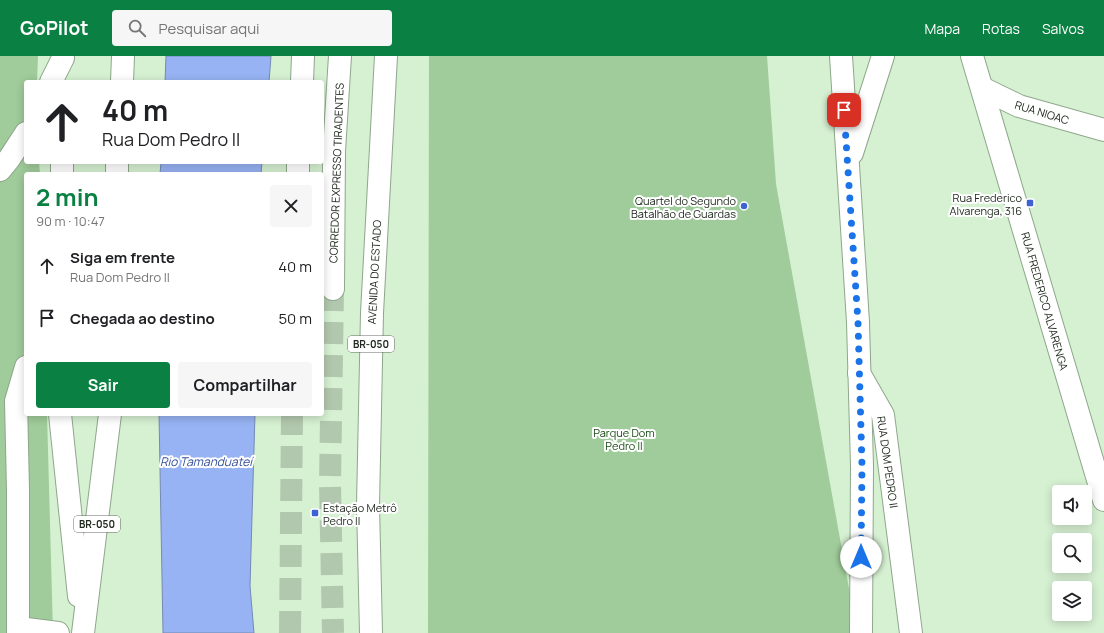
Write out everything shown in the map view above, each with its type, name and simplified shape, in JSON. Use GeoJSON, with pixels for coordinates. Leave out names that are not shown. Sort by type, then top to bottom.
{"type":"FeatureCollection","features":[{"type":"Feature","properties":{"kind":"main road"},"geometry":{"type":"LineString","coordinates":[[122,80],[123,56]]}},
{"type":"Feature","properties":{"kind":"main road"},"geometry":{"type":"LineString","coordinates":[[302,56],[302,80]]}},
{"type":"Feature","properties":{"kind":"main road","name":"CORREDOR EXPRESSO TIRADENTES"},"geometry":{"type":"LineString","coordinates":[[333,290],[334,151],[340,56]]}},
{"type":"Feature","properties":{"kind":"main road","name":"AVENIDA DO ESTADO"},"geometry":{"type":"LineString","coordinates":[[371,633],[368,505],[372,320],[386,56]]}},
{"type":"Feature","properties":{"kind":"main road","name":"RUA DOM PEDRO II"},"geometry":{"type":"LineString","coordinates":[[841,56],[858,322],[859,372],[883,416],[911,633]]}},
{"type":"Feature","properties":{"kind":"main road"},"geometry":{"type":"LineString","coordinates":[[848,164],[883,56]]}},
{"type":"Feature","properties":{"kind":"main road","name":"RUA FREDERICO ALVARENGA"},"geometry":{"type":"LineString","coordinates":[[972,56],[1104,500]]}},
{"type":"Feature","properties":{"kind":"main road"},"geometry":{"type":"LineString","coordinates":[[53,80],[63,57]]}},
{"type":"Feature","properties":{"kind":"main road"},"geometry":{"type":"LineString","coordinates":[[63,57],[63,80]]}},
{"type":"Feature","properties":{"kind":"main road","name":"RUA NIOAC"},"geometry":{"type":"LineString","coordinates":[[982,88],[1019,106],[1104,130]]}},
{"type":"Feature","properties":{"kind":"main road"},"geometry":{"type":"LineString","coordinates":[[0,170],[10,159],[24,135]]}},
{"type":"Feature","properties":{"kind":"main road"},"geometry":{"type":"LineString","coordinates":[[859,372],[862,466],[861,633]]}},
{"type":"Feature","properties":{"kind":"main road"},"geometry":{"type":"LineString","coordinates":[[24,374],[16,402],[18,490],[18,630],[58,633]]}},
{"type":"Feature","properties":{"kind":"main road"},"geometry":{"type":"LineString","coordinates":[[60,416],[83,633]]}},
{"type":"Feature","properties":{"kind":"main road","name":"BR-050"},"geometry":{"type":"LineString","coordinates":[[83,633],[110,416]]}},
{"type":"Feature","properties":{"kind":"green space"},"geometry":{"type":"Polygon","coordinates":[[[0,56],[38,56],[37,80],[24,80],[24,164],[39,164],[40,172],[24,172],[24,416],[47,416],[53,633],[0,633],[0,56]]]}},
{"type":"Feature","properties":{"kind":"green space","name":"Parque Dom Pedro II"},"geometry":{"type":"Polygon","coordinates":[[[429,56],[767,56],[776,184],[857,633],[428,633],[429,56]]]}},
{"type":"Feature","properties":{"kind":"water"},"geometry":{"type":"Polygon","coordinates":[[[166,56],[271,56],[269,80],[165,80],[166,56]]]}},
{"type":"Feature","properties":{"kind":"water"},"geometry":{"type":"Polygon","coordinates":[[[161,164],[262,164],[261,172],[160,172],[161,164]]]}},
{"type":"Feature","properties":{"kind":"water","name":"Rio Tamanduateí"},"geometry":{"type":"Polygon","coordinates":[[[159,416],[255,416],[250,586],[254,633],[163,633],[159,416]]]}},
{"type":"Feature","properties":{"kind":"tunnel"},"geometry":{"type":"LineString","coordinates":[[333,289],[330,484],[333,633]]}},
{"type":"Feature","properties":{"kind":"tunnel"},"geometry":{"type":"LineString","coordinates":[[290,633],[292,416]]}},
{"type":"Feature","properties":{"kind":"place","name":"Rua Frederico Alvarenga, 316"},"geometry":{"type":"Point","coordinates":[1030,203]}},
{"type":"Feature","properties":{"kind":"place","name":"Quartel do Segundo Batalhão de Guardas"},"geometry":{"type":"Point","coordinates":[744,206]}},
{"type":"Feature","properties":{"kind":"place","name":"Estação Metrô Pedro II"},"geometry":{"type":"Point","coordinates":[315,513]}},
{"type":"Feature","properties":{"kind":"route"},"geometry":{"type":"LineString","coordinates":[[844,110],[858,322],[862,466],[861,557]]}}]}
